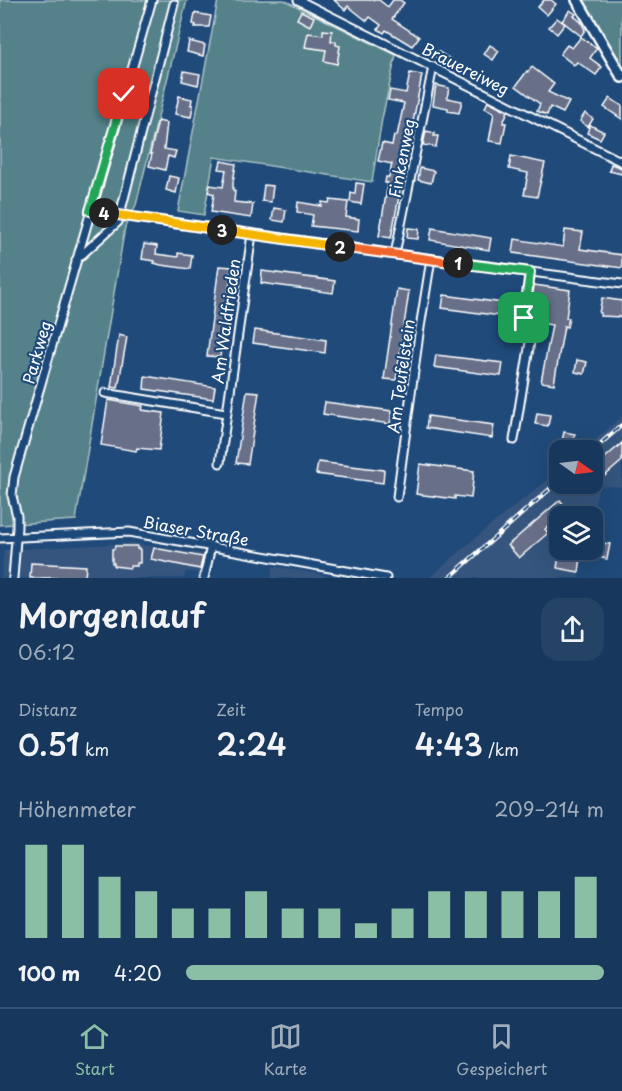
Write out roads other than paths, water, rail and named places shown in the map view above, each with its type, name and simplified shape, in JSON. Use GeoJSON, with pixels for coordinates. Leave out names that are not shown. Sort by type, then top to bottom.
{"type":"FeatureCollection","features":[{"type":"Feature","properties":{"kind":"street","name":"Parkweg"},"geometry":{"type":"LineString","coordinates":[[13,578],[17,537],[17,518],[12,495],[14,477],[152,0]]}},
{"type":"Feature","properties":{"kind":"street","name":"Brauereiweg"},"geometry":{"type":"LineString","coordinates":[[298,0],[622,162]]}},
{"type":"Feature","properties":{"kind":"street"},"geometry":{"type":"LineString","coordinates":[[576,0],[622,77]]}},
{"type":"Feature","properties":{"kind":"street"},"geometry":{"type":"LineString","coordinates":[[76,260],[118,222],[174,4]]}},
{"type":"Feature","properties":{"kind":"street","name":"Finkenweg"},"geometry":{"type":"LineString","coordinates":[[395,254],[432,67]]}},
{"type":"Feature","properties":{"kind":"street"},"geometry":{"type":"LineString","coordinates":[[90,211],[622,284]]}},
{"type":"Feature","properties":{"kind":"street","name":"Am Waldfrieden"},"geometry":{"type":"LineString","coordinates":[[220,463],[252,234]]}},
{"type":"Feature","properties":{"kind":"street","name":"Am Teufelstein"},"geometry":{"type":"LineString","coordinates":[[397,497],[431,259]]}},
{"type":"Feature","properties":{"kind":"street"},"geometry":{"type":"LineString","coordinates":[[514,440],[530,342],[529,329],[524,318],[530,272]]}},
{"type":"Feature","properties":{"kind":"street"},"geometry":{"type":"LineString","coordinates":[[105,393],[226,413]]}},
{"type":"Feature","properties":{"kind":"street","name":"Biaser Straße"},"geometry":{"type":"LineString","coordinates":[[0,538],[129,532],[386,578]]}},
{"type":"Feature","properties":{"kind":"street"},"geometry":{"type":"LineString","coordinates":[[204,578],[211,546]]}},
{"type":"Feature","properties":{"kind":"railway"},"geometry":{"type":"LineString","coordinates":[[603,441],[622,425]]}},
{"type":"Feature","properties":{"kind":"railway"},"geometry":{"type":"LineString","coordinates":[[449,578],[549,490]]}}]}
